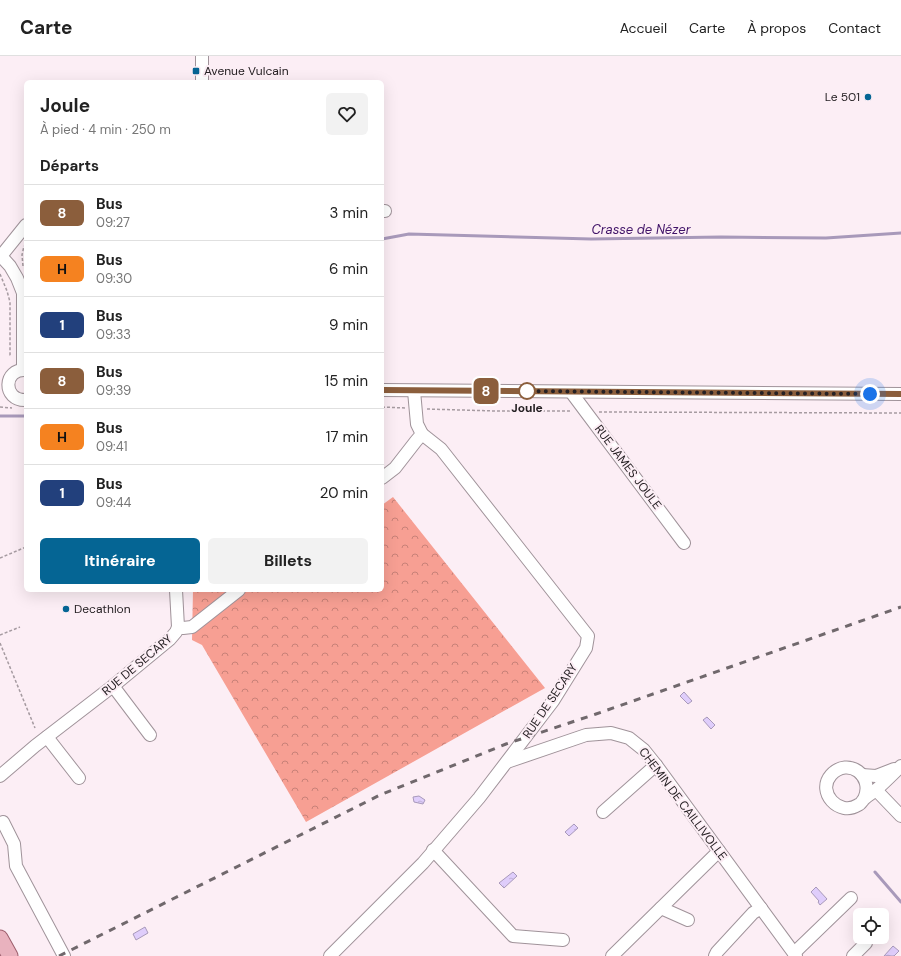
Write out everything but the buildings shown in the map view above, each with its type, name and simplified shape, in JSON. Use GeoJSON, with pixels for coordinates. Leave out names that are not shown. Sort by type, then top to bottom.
{"type":"FeatureCollection","features":[{"type":"Feature","properties":{"kind":"main road"},"geometry":{"type":"LineString","coordinates":[[0,938],[10,956]]}},
{"type":"Feature","properties":{"kind":"street"},"geometry":{"type":"LineString","coordinates":[[202,56],[202,80]]}},
{"type":"Feature","properties":{"kind":"street"},"geometry":{"type":"LineString","coordinates":[[24,227],[1,256],[18,278],[23,293],[24,364]]}},
{"type":"Feature","properties":{"kind":"street"},"geometry":{"type":"LineString","coordinates":[[24,370],[19,370],[4,384],[15,398],[24,400]]}},
{"type":"Feature","properties":{"kind":"street"},"geometry":{"type":"LineString","coordinates":[[384,390],[901,394]]}},
{"type":"Feature","properties":{"kind":"street"},"geometry":{"type":"LineString","coordinates":[[384,476],[395,468],[422,434],[416,424],[414,390]]}},
{"type":"Feature","properties":{"kind":"street","name":"RUE JAMES JOULE"},"geometry":{"type":"LineString","coordinates":[[571,392],[684,543]]}},
{"type":"Feature","properties":{"kind":"street","name":"RUE DE SECARY"},"geometry":{"type":"LineString","coordinates":[[330,956],[424,863],[433,850],[480,798],[553,701],[586,648],[588,636],[441,449],[422,434]]}},
{"type":"Feature","properties":{"kind":"street"},"geometry":{"type":"LineString","coordinates":[[176,592],[178,627]]}},
{"type":"Feature","properties":{"kind":"street","name":"RUE DE SECARY"},"geometry":{"type":"LineString","coordinates":[[0,776],[35,746],[113,686],[170,639],[178,627],[192,627],[236,592]]}},
{"type":"Feature","properties":{"kind":"street"},"geometry":{"type":"LineString","coordinates":[[113,686],[150,735]]}},
{"type":"Feature","properties":{"kind":"street","name":"CHEMIN DE CAILLIVOLLE"},"geometry":{"type":"LineString","coordinates":[[507,762],[586,735],[611,733],[629,738],[644,750],[656,765],[795,955]]}},
{"type":"Feature","properties":{"kind":"street"},"geometry":{"type":"LineString","coordinates":[[47,737],[79,778]]}},
{"type":"Feature","properties":{"kind":"street"},"geometry":{"type":"LineString","coordinates":[[603,812],[656,765]]}},
{"type":"Feature","properties":{"kind":"street"},"geometry":{"type":"LineString","coordinates":[[862,774],[867,784],[867,794],[861,803],[852,808],[842,808],[829,799],[826,789],[829,778],[836,770],[847,767],[862,774],[876,776],[901,766]]}},
{"type":"Feature","properties":{"kind":"street"},"geometry":{"type":"LineString","coordinates":[[864,799],[876,790],[901,766]]}},
{"type":"Feature","properties":{"kind":"street"},"geometry":{"type":"LineString","coordinates":[[876,790],[901,816]]}},
{"type":"Feature","properties":{"kind":"street"},"geometry":{"type":"LineString","coordinates":[[3,822],[14,844],[16,866],[64,956]]}},
{"type":"Feature","properties":{"kind":"street"},"geometry":{"type":"LineString","coordinates":[[433,850],[513,936],[563,940]]}},
{"type":"Feature","properties":{"kind":"street"},"geometry":{"type":"LineString","coordinates":[[612,956],[719,851]]}},
{"type":"Feature","properties":{"kind":"street"},"geometry":{"type":"LineString","coordinates":[[795,955],[850,898]]}},
{"type":"Feature","properties":{"kind":"street"},"geometry":{"type":"LineString","coordinates":[[661,908],[688,920]]}},
{"type":"Feature","properties":{"kind":"street"},"geometry":{"type":"LineString","coordinates":[[715,956],[752,913],[761,908]]}},
{"type":"Feature","properties":{"kind":"street"},"geometry":{"type":"LineString","coordinates":[[853,956],[865,944]]}},
{"type":"Feature","properties":{"kind":"path"},"geometry":{"type":"LineString","coordinates":[[24,244],[22,255],[24,269]]}},
{"type":"Feature","properties":{"kind":"path"},"geometry":{"type":"LineString","coordinates":[[0,274],[10,302],[10,355],[23,357]]}},
{"type":"Feature","properties":{"kind":"path"},"geometry":{"type":"LineString","coordinates":[[384,406],[495,411],[901,413]]}},
{"type":"Feature","properties":{"kind":"path"},"geometry":{"type":"LineString","coordinates":[[0,407],[17,409]]}},
{"type":"Feature","properties":{"kind":"path"},"geometry":{"type":"LineString","coordinates":[[0,558],[24,548]]}},
{"type":"Feature","properties":{"kind":"path"},"geometry":{"type":"LineString","coordinates":[[0,635],[20,627]]}},
{"type":"Feature","properties":{"kind":"path"},"geometry":{"type":"LineString","coordinates":[[0,643],[35,728]]}},
{"type":"Feature","properties":{"kind":"green space"},"geometry":{"type":"Polygon","coordinates":[[[393,497],[545,688],[306,822],[202,645],[192,640],[193,592],[384,592],[384,504],[393,497]]]}},
{"type":"Feature","properties":{"kind":"water"},"geometry":{"type":"Polygon","coordinates":[[[684,692],[692,701],[688,704],[680,696],[684,692]]]}},
{"type":"Feature","properties":{"kind":"water"},"geometry":{"type":"Polygon","coordinates":[[[707,717],[715,725],[711,729],[703,720],[707,717]]]}},
{"type":"Feature","properties":{"kind":"water"},"geometry":{"type":"Polygon","coordinates":[[[419,796],[425,800],[423,804],[414,802],[413,797],[419,796]]]}},
{"type":"Feature","properties":{"kind":"water"},"geometry":{"type":"Polygon","coordinates":[[[574,824],[578,828],[569,836],[565,832],[574,824]]]}},
{"type":"Feature","properties":{"kind":"water"},"geometry":{"type":"Polygon","coordinates":[[[513,872],[517,876],[504,888],[499,883],[513,872]]]}},
{"type":"Feature","properties":{"kind":"water"},"geometry":{"type":"Polygon","coordinates":[[[816,887],[827,899],[820,905],[818,902],[819,901],[811,892],[816,887]]]}},
{"type":"Feature","properties":{"kind":"water"},"geometry":{"type":"Polygon","coordinates":[[[145,927],[148,933],[136,940],[133,934],[145,927]]]}},
{"type":"Feature","properties":{"kind":"water"},"geometry":{"type":"Polygon","coordinates":[[[893,946],[899,951],[894,956],[884,956],[893,946]]]}},
{"type":"Feature","properties":{"kind":"waterway","name":"Crasse de Nézer"},"geometry":{"type":"LineString","coordinates":[[384,239],[409,234],[591,239],[721,237],[826,238],[901,233]]}},
{"type":"Feature","properties":{"kind":"waterway","name":"Crasse de Nézer"},"geometry":{"type":"LineString","coordinates":[[0,416],[24,416]]}},
{"type":"Feature","properties":{"kind":"waterway"},"geometry":{"type":"LineString","coordinates":[[875,872],[901,902]]}},
{"type":"Feature","properties":{"kind":"railway"},"geometry":{"type":"LineString","coordinates":[[59,956],[380,795],[506,744],[901,607]]}},
{"type":"Feature","properties":{"kind":"bus line","name":"8"},"geometry":{"type":"LineString","coordinates":[[384,390],[901,394]]}},
{"type":"Feature","properties":{"kind":"place","name":"Avenue Vulcain"},"geometry":{"type":"Point","coordinates":[196,71]}},
{"type":"Feature","properties":{"kind":"place","name":"Le 501"},"geometry":{"type":"Point","coordinates":[868,97]}},
{"type":"Feature","properties":{"kind":"place","name":"Joule"},"geometry":{"type":"Point","coordinates":[527,391]}},
{"type":"Feature","properties":{"kind":"place","name":"Decathlon"},"geometry":{"type":"Point","coordinates":[66,609]}},
{"type":"Feature","properties":{"kind":"route"},"geometry":{"type":"LineString","coordinates":[[527,391],[522,391],[870,394]]}}]}
